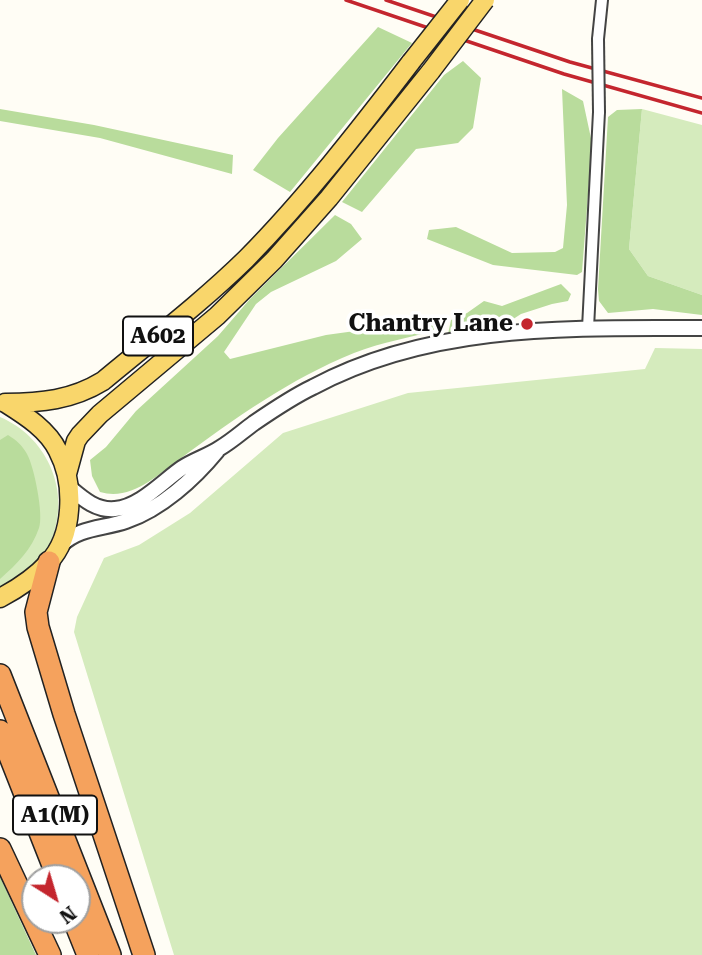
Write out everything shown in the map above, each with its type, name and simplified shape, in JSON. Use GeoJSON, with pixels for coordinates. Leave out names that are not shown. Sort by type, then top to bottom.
{"type":"FeatureCollection","features":[{"type":"Feature","properties":{"kind":"highway"},"geometry":{"type":"LineString","coordinates":[[55,554],[36,612],[64,714],[144,955]]}},
{"type":"Feature","properties":{"kind":"highway","name":"A1(M)"},"geometry":{"type":"LineString","coordinates":[[0,675],[110,955]]}},
{"type":"Feature","properties":{"kind":"highway","name":"A1(M)"},"geometry":{"type":"LineString","coordinates":[[0,732],[52,864]]}},
{"type":"Feature","properties":{"kind":"highway"},"geometry":{"type":"LineString","coordinates":[[0,849],[50,955]]}},
{"type":"Feature","properties":{"kind":"highway"},"geometry":{"type":"LineString","coordinates":[[80,934],[88,955]]}},
{"type":"Feature","properties":{"kind":"main road","name":"A602"},"geometry":{"type":"LineString","coordinates":[[3,403],[41,403],[85,391],[103,380],[208,295],[311,187],[460,0]]}},
{"type":"Feature","properties":{"kind":"main road","name":"A602"},"geometry":{"type":"LineString","coordinates":[[68,480],[76,441],[87,428],[217,316],[274,260],[329,198],[485,0]]}},
{"type":"Feature","properties":{"kind":"main road"},"geometry":{"type":"LineString","coordinates":[[0,598],[28,580],[55,554],[68,512],[68,480],[58,450],[26,416],[3,403]]}},
{"type":"Feature","properties":{"kind":"street"},"geometry":{"type":"LineString","coordinates":[[588,328],[599,112],[598,39],[602,0]]}},
{"type":"Feature","properties":{"kind":"street"},"geometry":{"type":"LineString","coordinates":[[68,480],[90,504],[114,509],[135,501],[194,460],[219,449],[282,404],[314,386],[387,354],[455,339],[588,328],[702,328]]}},
{"type":"Feature","properties":{"kind":"street"},"geometry":{"type":"LineString","coordinates":[[55,554],[79,532],[110,526],[145,512],[201,471],[219,449]]}},
{"type":"Feature","properties":{"kind":"green space"},"geometry":{"type":"Polygon","coordinates":[[[378,27],[412,43],[290,192],[253,170],[278,138],[378,27]]]}},
{"type":"Feature","properties":{"kind":"green space"},"geometry":{"type":"Polygon","coordinates":[[[463,61],[481,78],[473,128],[458,143],[416,149],[362,212],[342,202],[444,75],[463,61]]]}},
{"type":"Feature","properties":{"kind":"green space"},"geometry":{"type":"Polygon","coordinates":[[[562,89],[583,101],[592,143],[582,272],[577,275],[493,265],[427,239],[429,230],[456,227],[512,253],[555,252],[563,248],[567,205],[562,89]]]}},
{"type":"Feature","properties":{"kind":"green space"},"geometry":{"type":"Polygon","coordinates":[[[0,109],[94,125],[233,155],[232,174],[100,138],[0,121],[0,109]]]}},
{"type":"Feature","properties":{"kind":"green space"},"geometry":{"type":"Polygon","coordinates":[[[642,109],[702,125],[702,295],[648,276],[629,249],[642,109]]]}},
{"type":"Feature","properties":{"kind":"green space"},"geometry":{"type":"Polygon","coordinates":[[[642,109],[629,249],[648,276],[702,295],[702,315],[653,309],[608,313],[599,301],[608,117],[617,110],[642,109]]]}},
{"type":"Feature","properties":{"kind":"green space"},"geometry":{"type":"Polygon","coordinates":[[[335,215],[351,224],[362,239],[336,261],[271,292],[256,304],[224,352],[230,359],[326,335],[442,319],[442,329],[375,346],[330,363],[264,400],[143,485],[122,493],[100,492],[92,476],[90,460],[106,447],[136,411],[218,336],[250,299],[335,215]]]}},
{"type":"Feature","properties":{"kind":"green space"},"geometry":{"type":"Polygon","coordinates":[[[561,284],[571,294],[568,301],[521,314],[504,325],[448,334],[451,320],[484,301],[502,306],[561,284]]]}},
{"type":"Feature","properties":{"kind":"green space"},"geometry":{"type":"Polygon","coordinates":[[[655,348],[702,349],[702,955],[174,955],[74,632],[77,617],[104,558],[139,545],[190,513],[283,433],[408,393],[645,369],[655,348]]]}},
{"type":"Feature","properties":{"kind":"green space"},"geometry":{"type":"Polygon","coordinates":[[[0,417],[30,437],[50,464],[58,498],[58,515],[44,556],[30,570],[0,591],[0,417]]]}},
{"type":"Feature","properties":{"kind":"green space"},"geometry":{"type":"Polygon","coordinates":[[[8,435],[21,445],[30,460],[38,491],[40,522],[28,549],[0,579],[0,440],[8,435]]]}},
{"type":"Feature","properties":{"kind":"green space"},"geometry":{"type":"Polygon","coordinates":[[[0,877],[21,922],[21,934],[26,934],[36,955],[0,955],[0,877]]]}},
{"type":"Feature","properties":{"kind":"railway"},"geometry":{"type":"LineString","coordinates":[[346,0],[564,74],[702,113]]}},
{"type":"Feature","properties":{"kind":"railway"},"geometry":{"type":"LineString","coordinates":[[386,0],[570,62],[702,98]]}},
{"type":"Feature","properties":{"kind":"place","name":"Chantry Lane"},"geometry":{"type":"Point","coordinates":[527,324]}}]}
